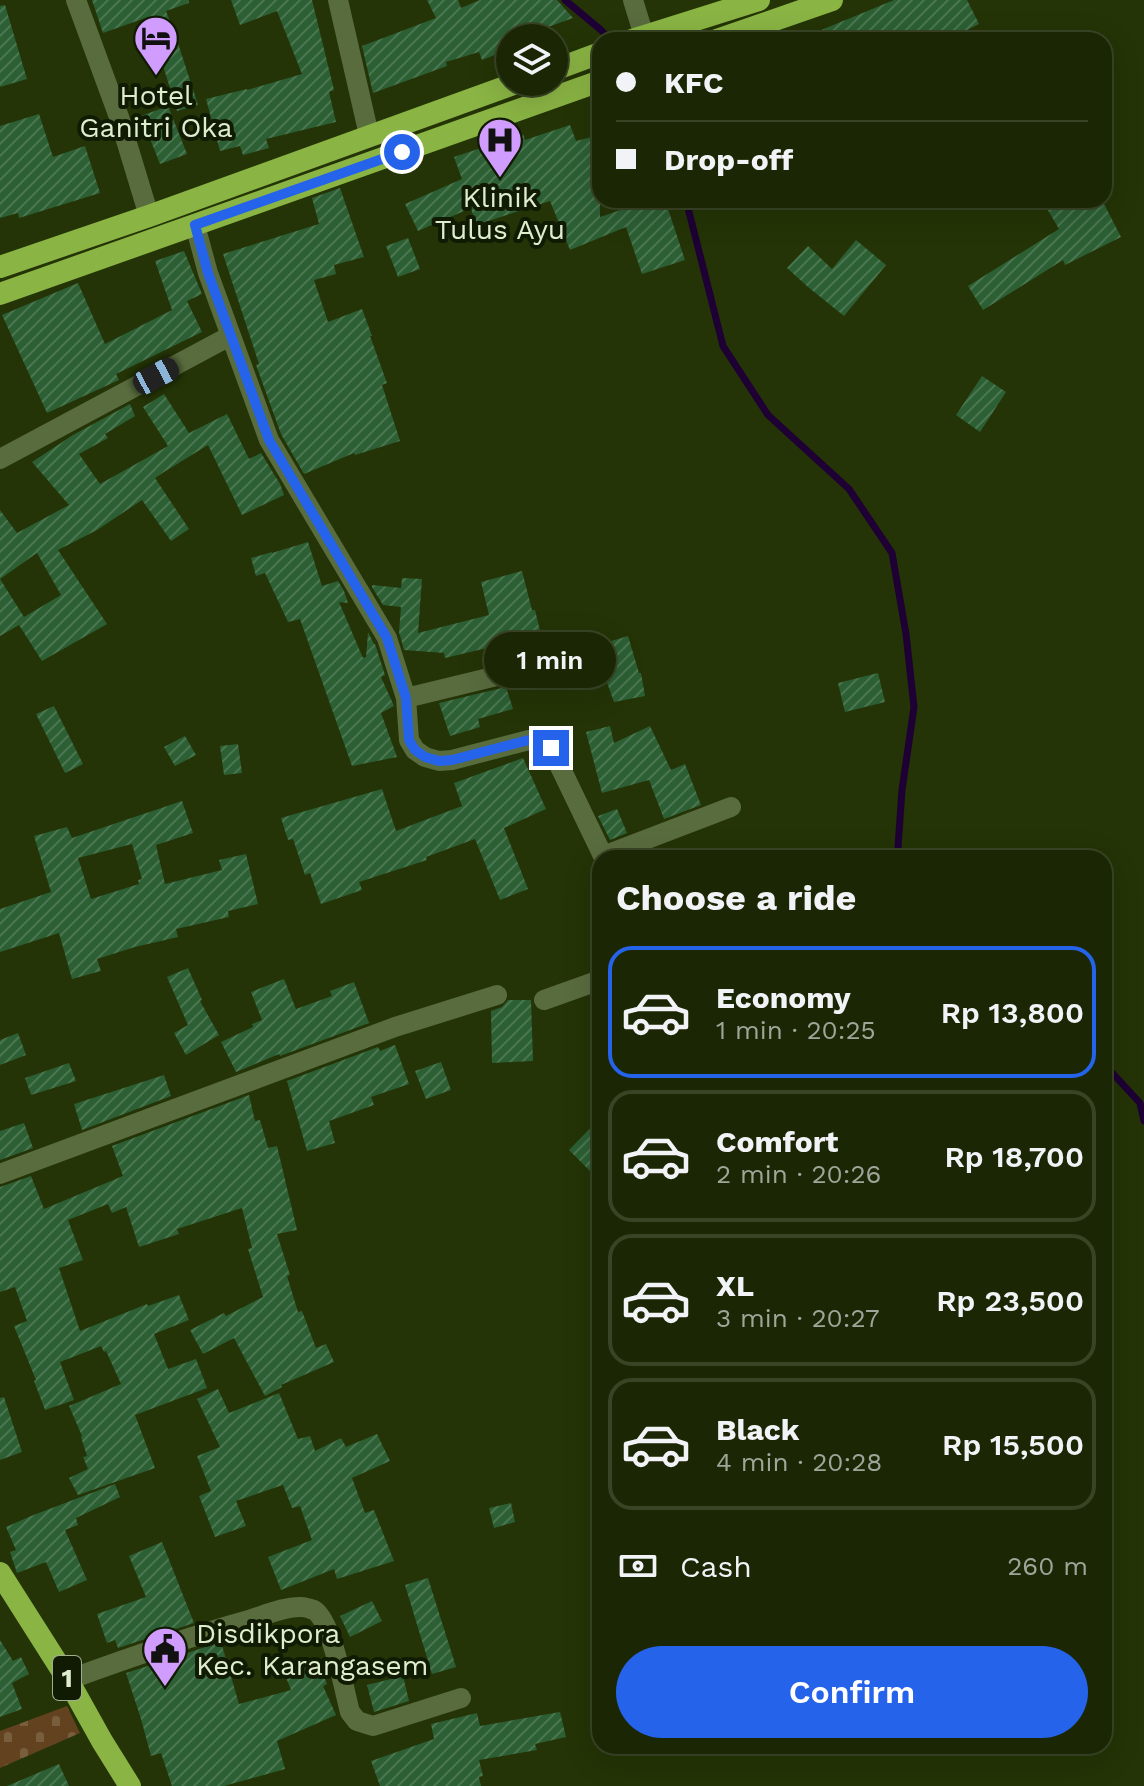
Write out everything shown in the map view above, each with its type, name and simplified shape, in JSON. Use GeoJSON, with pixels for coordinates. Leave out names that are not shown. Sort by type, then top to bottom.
{"type":"FeatureCollection","features":[{"type":"Feature","properties":{"kind":"highway"},"geometry":{"type":"LineString","coordinates":[[656,32],[759,0]]}},
{"type":"Feature","properties":{"kind":"highway"},"geometry":{"type":"LineString","coordinates":[[740,32],[832,0]]}},
{"type":"Feature","properties":{"kind":"highway"},"geometry":{"type":"LineString","coordinates":[[578,61],[592,82]]}},
{"type":"Feature","properties":{"kind":"highway"},"geometry":{"type":"LineString","coordinates":[[0,294],[592,84]]}},
{"type":"Feature","properties":{"kind":"highway"},"geometry":{"type":"LineString","coordinates":[[23,286],[7,264],[496,90]]}},
{"type":"Feature","properties":{"kind":"highway","name":"1"},"geometry":{"type":"LineString","coordinates":[[3,1583],[68,1680],[130,1786]]}},
{"type":"Feature","properties":{"kind":"street"},"geometry":{"type":"LineString","coordinates":[[76,0],[119,117],[149,216]]}},
{"type":"Feature","properties":{"kind":"street"},"geometry":{"type":"LineString","coordinates":[[338,0],[369,135]]}},
{"type":"Feature","properties":{"kind":"street"},"geometry":{"type":"LineString","coordinates":[[633,0],[636,32]]}},
{"type":"Feature","properties":{"kind":"street"},"geometry":{"type":"LineString","coordinates":[[195,225],[208,273],[269,440],[387,638],[406,698],[409,740],[415,750],[439,761],[529,740],[541,741],[551,748],[600,850]]}},
{"type":"Feature","properties":{"kind":"street"},"geometry":{"type":"LineString","coordinates":[[0,459],[230,336]]}},
{"type":"Feature","properties":{"kind":"street"},"geometry":{"type":"LineString","coordinates":[[406,698],[517,671]]}},
{"type":"Feature","properties":{"kind":"street"},"geometry":{"type":"LineString","coordinates":[[621,850],[731,807]]}},
{"type":"Feature","properties":{"kind":"street"},"geometry":{"type":"LineString","coordinates":[[544,1000],[592,983]]}},
{"type":"Feature","properties":{"kind":"street"},"geometry":{"type":"LineString","coordinates":[[0,1174],[395,1027],[497,995]]}},
{"type":"Feature","properties":{"kind":"street"},"geometry":{"type":"LineString","coordinates":[[68,1680],[226,1626],[289,1608],[304,1607],[315,1611],[323,1619],[350,1712],[357,1721],[373,1726],[461,1698]]}},
{"type":"Feature","properties":{"kind":"green space"},"geometry":{"type":"Polygon","coordinates":[[[67,1706],[80,1733],[0,1768],[0,1731],[67,1706]]]}},
{"type":"Feature","properties":{"kind":"building"},"geometry":{"type":"Polygon","coordinates":[[[92,0],[189,0],[189,3],[166,11],[198,105],[177,111],[148,17],[103,33],[92,0]]]}},
{"type":"Feature","properties":{"kind":"building"},"geometry":{"type":"Polygon","coordinates":[[[231,0],[312,0],[334,90],[329,92],[336,122],[266,139],[269,148],[243,155],[240,146],[220,151],[206,99],[302,74],[277,11],[240,25],[231,0]]]}},
{"type":"Feature","properties":{"kind":"building"},"geometry":{"type":"Polygon","coordinates":[[[427,0],[458,0],[461,8],[480,0],[557,0],[573,18],[556,24],[496,24],[496,54],[482,60],[479,52],[446,62],[447,66],[373,93],[362,46],[436,18],[427,0]]]}},
{"type":"Feature","properties":{"kind":"building"},"geometry":{"type":"Polygon","coordinates":[[[894,0],[967,0],[979,24],[963,32],[816,32],[894,0]]]}},
{"type":"Feature","properties":{"kind":"building"},"geometry":{"type":"Polygon","coordinates":[[[5,5],[27,79],[0,87],[0,6],[5,5]]]}},
{"type":"Feature","properties":{"kind":"building"},"geometry":{"type":"Polygon","coordinates":[[[168,106],[187,154],[160,164],[141,116],[168,106]]]}},
{"type":"Feature","properties":{"kind":"building"},"geometry":{"type":"Polygon","coordinates":[[[39,114],[53,157],[85,146],[100,193],[19,218],[18,213],[0,218],[0,126],[39,114]]]}},
{"type":"Feature","properties":{"kind":"building"},"geometry":{"type":"Polygon","coordinates":[[[570,125],[576,141],[592,137],[592,208],[600,208],[600,217],[626,208],[668,208],[685,260],[642,274],[626,227],[570,250],[550,201],[476,225],[471,208],[418,231],[405,204],[462,179],[454,157],[523,134],[525,140],[570,125]]]}},
{"type":"Feature","properties":{"kind":"building"},"geometry":{"type":"Polygon","coordinates":[[[340,188],[364,257],[334,265],[336,274],[314,280],[328,322],[362,309],[387,383],[382,385],[400,441],[354,453],[304,474],[281,434],[256,365],[259,364],[223,254],[319,224],[312,198],[340,188]]]}},
{"type":"Feature","properties":{"kind":"building"},"geometry":{"type":"Polygon","coordinates":[[[1047,208],[1106,208],[1121,237],[1065,265],[1063,260],[983,310],[968,286],[1059,229],[1047,208]]]}},
{"type":"Feature","properties":{"kind":"building"},"geometry":{"type":"Polygon","coordinates":[[[408,238],[420,269],[398,277],[386,246],[408,238]]]}},
{"type":"Feature","properties":{"kind":"building"},"geometry":{"type":"Polygon","coordinates":[[[856,240],[886,265],[844,316],[787,268],[808,246],[832,269],[856,240]]]}},
{"type":"Feature","properties":{"kind":"building"},"geometry":{"type":"Polygon","coordinates":[[[184,251],[202,294],[187,301],[202,332],[116,374],[119,380],[47,413],[2,315],[78,283],[105,344],[172,310],[155,261],[184,251]]]}},
{"type":"Feature","properties":{"kind":"building"},"geometry":{"type":"Polygon","coordinates":[[[982,376],[1006,392],[980,432],[956,415],[982,376]]]}},
{"type":"Feature","properties":{"kind":"building"},"geometry":{"type":"Polygon","coordinates":[[[164,394],[189,433],[227,414],[249,459],[261,453],[284,495],[242,515],[208,445],[155,478],[189,529],[171,541],[142,500],[97,530],[58,550],[107,624],[42,661],[19,625],[0,636],[0,579],[0,510],[17,533],[69,505],[32,462],[130,404],[135,416],[105,434],[108,438],[79,454],[100,484],[168,446],[143,407],[164,394]],[[37,553],[0,579],[24,617],[61,595],[37,553]]]}},
{"type":"Feature","properties":{"kind":"building"},"geometry":{"type":"Polygon","coordinates":[[[308,542],[322,586],[338,581],[344,591],[348,603],[339,602],[363,658],[366,657],[368,632],[375,644],[385,675],[381,677],[394,706],[381,713],[397,757],[352,766],[300,619],[288,622],[265,573],[256,576],[251,558],[308,542]]]}},
{"type":"Feature","properties":{"kind":"building"},"geometry":{"type":"Polygon","coordinates":[[[522,571],[541,635],[445,658],[444,653],[404,650],[399,632],[401,607],[383,605],[372,587],[401,588],[402,578],[422,579],[418,633],[489,615],[481,582],[522,571]]]}},
{"type":"Feature","properties":{"kind":"building"},"geometry":{"type":"Polygon","coordinates":[[[628,636],[641,673],[645,696],[614,702],[605,677],[601,644],[628,636]]]}},
{"type":"Feature","properties":{"kind":"building"},"geometry":{"type":"Polygon","coordinates":[[[878,673],[885,702],[845,712],[838,683],[878,673]]]}},
{"type":"Feature","properties":{"kind":"building"},"geometry":{"type":"Polygon","coordinates":[[[506,687],[513,709],[478,719],[480,727],[450,736],[439,703],[506,687]]]}},
{"type":"Feature","properties":{"kind":"building"},"geometry":{"type":"Polygon","coordinates":[[[54,706],[83,764],[65,773],[36,714],[54,706]]]}},
{"type":"Feature","properties":{"kind":"building"},"geometry":{"type":"Polygon","coordinates":[[[610,726],[614,743],[650,726],[671,770],[685,764],[701,805],[664,819],[649,780],[602,793],[586,732],[610,726]]]}},
{"type":"Feature","properties":{"kind":"building"},"geometry":{"type":"Polygon","coordinates":[[[185,736],[196,755],[175,766],[164,747],[185,736]]]}},
{"type":"Feature","properties":{"kind":"building"},"geometry":{"type":"Polygon","coordinates":[[[238,744],[242,773],[224,775],[220,746],[238,744]]]}},
{"type":"Feature","properties":{"kind":"building"},"geometry":{"type":"Polygon","coordinates":[[[523,758],[546,809],[504,828],[528,889],[500,900],[475,839],[426,857],[427,860],[359,882],[362,890],[321,904],[310,873],[305,875],[293,839],[288,840],[281,818],[382,789],[396,831],[462,806],[454,783],[523,758]]]}},
{"type":"Feature","properties":{"kind":"building"},"geometry":{"type":"Polygon","coordinates":[[[182,801],[193,833],[156,845],[165,884],[222,870],[219,860],[246,854],[258,904],[228,911],[229,917],[176,929],[178,937],[97,959],[101,971],[72,979],[59,933],[0,952],[0,909],[51,892],[34,836],[67,827],[72,838],[182,801]],[[132,844],[78,858],[91,899],[139,884],[138,880],[142,879],[132,844]]]}},
{"type":"Feature","properties":{"kind":"building"},"geometry":{"type":"Polygon","coordinates":[[[617,809],[627,833],[610,840],[598,816],[617,809]]]}},
{"type":"Feature","properties":{"kind":"building"},"geometry":{"type":"Polygon","coordinates":[[[188,968],[200,1001],[219,1035],[186,1055],[174,1033],[188,1025],[167,977],[188,968]]]}},
{"type":"Feature","properties":{"kind":"building"},"geometry":{"type":"Polygon","coordinates":[[[284,979],[296,1009],[332,996],[330,991],[354,982],[369,1023],[236,1072],[221,1042],[262,1020],[251,992],[284,979]]]}},
{"type":"Feature","properties":{"kind":"building"},"geometry":{"type":"Polygon","coordinates":[[[508,1000],[531,1000],[533,1061],[492,1063],[491,1011],[502,1007],[508,1000]]]}},
{"type":"Feature","properties":{"kind":"building"},"geometry":{"type":"Polygon","coordinates":[[[18,1033],[26,1055],[0,1065],[0,1040],[18,1033]]]}},
{"type":"Feature","properties":{"kind":"building"},"geometry":{"type":"Polygon","coordinates":[[[395,1045],[409,1084],[371,1097],[374,1105],[329,1121],[335,1143],[307,1151],[287,1081],[378,1047],[380,1051],[395,1045]]]}},
{"type":"Feature","properties":{"kind":"building"},"geometry":{"type":"Polygon","coordinates":[[[441,1062],[451,1090],[426,1099],[415,1071],[441,1062]]]}},
{"type":"Feature","properties":{"kind":"building"},"geometry":{"type":"Polygon","coordinates":[[[69,1063],[76,1081],[31,1095],[25,1078],[69,1063]]]}},
{"type":"Feature","properties":{"kind":"building"},"geometry":{"type":"Polygon","coordinates":[[[164,1075],[171,1096],[82,1130],[74,1104],[164,1075]]]}},
{"type":"Feature","properties":{"kind":"building"},"geometry":{"type":"Polygon","coordinates":[[[249,1095],[255,1121],[260,1120],[268,1148],[277,1146],[297,1230],[277,1234],[298,1312],[302,1311],[316,1348],[326,1344],[334,1362],[281,1385],[265,1396],[234,1338],[203,1354],[190,1330],[263,1297],[248,1249],[252,1248],[242,1208],[177,1229],[179,1234],[139,1247],[126,1207],[112,1213],[108,1204],[68,1220],[83,1260],[59,1268],[80,1331],[147,1304],[179,1295],[189,1320],[154,1334],[168,1369],[196,1359],[207,1388],[135,1415],[155,1468],[78,1495],[69,1478],[88,1469],[83,1457],[87,1456],[69,1406],[121,1384],[101,1346],[60,1362],[74,1400],[45,1410],[14,1326],[27,1321],[15,1287],[0,1292],[0,1187],[31,1176],[44,1209],[123,1176],[112,1146],[249,1095]]]}},
{"type":"Feature","properties":{"kind":"building"},"geometry":{"type":"Polygon","coordinates":[[[24,1123],[33,1148],[0,1160],[0,1131],[24,1123]]]}},
{"type":"Feature","properties":{"kind":"building"},"geometry":{"type":"Polygon","coordinates":[[[592,1126],[592,1171],[569,1150],[592,1126]]]}},
{"type":"Feature","properties":{"kind":"building"},"geometry":{"type":"Polygon","coordinates":[[[218,1389],[229,1413],[279,1393],[298,1439],[310,1436],[315,1451],[341,1438],[346,1447],[377,1434],[390,1461],[352,1478],[365,1513],[374,1510],[394,1561],[337,1579],[334,1569],[281,1590],[268,1557],[312,1540],[300,1506],[292,1508],[283,1485],[236,1501],[246,1526],[215,1537],[199,1496],[211,1491],[197,1456],[220,1447],[197,1399],[218,1389]]]}},
{"type":"Feature","properties":{"kind":"building"},"geometry":{"type":"Polygon","coordinates":[[[4,1397],[22,1452],[0,1460],[0,1398],[4,1397]]]}},
{"type":"Feature","properties":{"kind":"building"},"geometry":{"type":"Polygon","coordinates":[[[115,1484],[120,1497],[76,1518],[78,1525],[65,1530],[87,1580],[59,1592],[46,1562],[17,1573],[10,1552],[16,1550],[6,1527],[115,1484]]]}},
{"type":"Feature","properties":{"kind":"building"},"geometry":{"type":"Polygon","coordinates":[[[511,1503],[515,1522],[494,1528],[489,1508],[511,1503]]]}},
{"type":"Feature","properties":{"kind":"building"},"geometry":{"type":"Polygon","coordinates":[[[162,1542],[194,1623],[118,1648],[115,1640],[107,1643],[97,1614],[146,1597],[129,1556],[162,1542]]]}},
{"type":"Feature","properties":{"kind":"building"},"geometry":{"type":"Polygon","coordinates":[[[428,1578],[456,1667],[432,1674],[405,1585],[428,1578]]]}},
{"type":"Feature","properties":{"kind":"building"},"geometry":{"type":"Polygon","coordinates":[[[372,1601],[382,1621],[350,1637],[340,1616],[372,1601]]]}},
{"type":"Feature","properties":{"kind":"building"},"geometry":{"type":"Polygon","coordinates":[[[0,1640],[13,1661],[21,1657],[29,1674],[12,1683],[22,1709],[0,1717],[0,1640]]]}},
{"type":"Feature","properties":{"kind":"building"},"geometry":{"type":"Polygon","coordinates":[[[221,1642],[239,1704],[291,1690],[285,1675],[319,1663],[327,1684],[323,1686],[336,1715],[277,1741],[285,1769],[224,1786],[172,1786],[161,1753],[151,1756],[126,1673],[221,1642]]]}},
{"type":"Feature","properties":{"kind":"building"},"geometry":{"type":"Polygon","coordinates":[[[403,1676],[409,1701],[374,1712],[367,1685],[403,1676]]]}},
{"type":"Feature","properties":{"kind":"building"},"geometry":{"type":"Polygon","coordinates":[[[560,1712],[566,1737],[535,1744],[537,1750],[479,1760],[483,1776],[479,1777],[481,1786],[380,1786],[371,1761],[434,1739],[431,1724],[477,1713],[480,1726],[560,1712]]]}},
{"type":"Feature","properties":{"kind":"building"},"geometry":{"type":"Polygon","coordinates":[[[59,1764],[69,1786],[7,1786],[59,1764]]]}},
{"type":"Feature","properties":{"kind":"waterway"},"geometry":{"type":"LineString","coordinates":[[565,0],[603,32]]}},
{"type":"Feature","properties":{"kind":"waterway"},"geometry":{"type":"LineString","coordinates":[[688,208],[723,346],[768,415],[849,489],[892,553],[906,634],[914,707],[902,790],[899,850]]}},
{"type":"Feature","properties":{"kind":"waterway"},"geometry":{"type":"LineString","coordinates":[[1112,1073],[1140,1103],[1144,1121]]}},
{"type":"Feature","properties":{"kind":"place","name":"Hotel Ganitri Oka"},"geometry":{"type":"Point","coordinates":[156,77]}},
{"type":"Feature","properties":{"kind":"place","name":"Klinik Tulus Ayu"},"geometry":{"type":"Point","coordinates":[500,179]}},
{"type":"Feature","properties":{"kind":"place","name":"Disdikpora Kec. Karangasem"},"geometry":{"type":"Point","coordinates":[165,1688]}},
{"type":"Feature","properties":{"kind":"route"},"geometry":{"type":"LineString","coordinates":[[402,152],[195,225],[208,273],[269,440],[387,638],[406,698],[409,740],[415,750],[439,761],[529,740],[541,741],[551,748]]}}]}
